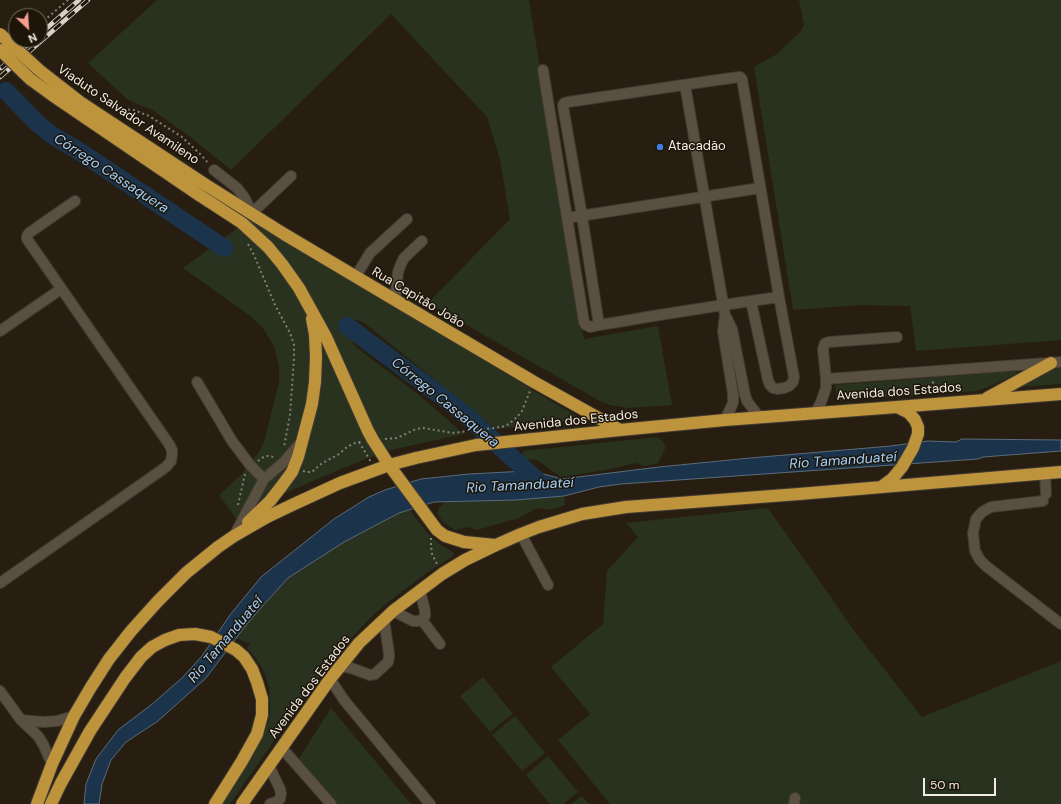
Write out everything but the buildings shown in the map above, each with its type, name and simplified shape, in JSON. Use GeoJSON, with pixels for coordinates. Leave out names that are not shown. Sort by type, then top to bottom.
{"type":"FeatureCollection","features":[{"type":"Feature","properties":{"kind":"highway","name":"Viaduto Salvador Avamileno"},"geometry":{"type":"LineString","coordinates":[[0,34],[39,70],[80,102],[206,185]]}},
{"type":"Feature","properties":{"kind":"highway","name":"Viaduto Salvador Avamileno"},"geometry":{"type":"LineString","coordinates":[[0,50],[10,61],[52,95],[242,223],[268,247],[282,264],[299,288],[310,308]]}},
{"type":"Feature","properties":{"kind":"highway","name":"Rua Capitão João"},"geometry":{"type":"LineString","coordinates":[[206,185],[395,300],[534,382],[620,430]]}},
{"type":"Feature","properties":{"kind":"highway"},"geometry":{"type":"LineString","coordinates":[[234,536],[270,501],[282,487],[298,457],[312,404],[316,357],[315,335],[310,308]]}},
{"type":"Feature","properties":{"kind":"highway"},"geometry":{"type":"LineString","coordinates":[[310,308],[326,337],[368,431],[389,465],[428,519],[437,530],[446,536],[464,542],[496,545]]}},
{"type":"Feature","properties":{"kind":"highway"},"geometry":{"type":"LineString","coordinates":[[984,400],[1056,362]]}},
{"type":"Feature","properties":{"kind":"highway","name":"Avenida dos Estados"},"geometry":{"type":"LineString","coordinates":[[37,804],[52,764],[74,716],[90,687],[108,659],[158,601],[186,573],[234,536],[267,517],[340,483],[389,465],[476,445],[816,412],[922,406],[1061,394]]}},
{"type":"Feature","properties":{"kind":"highway"},"geometry":{"type":"LineString","coordinates":[[880,487],[892,479],[898,472],[913,448],[918,434],[918,427],[915,420],[909,413],[897,407]]}},
{"type":"Feature","properties":{"kind":"highway","name":"Avenida dos Estados"},"geometry":{"type":"LineString","coordinates":[[242,804],[330,679],[359,643],[393,611],[442,574],[465,560],[521,534],[582,514],[626,507],[1061,472]]}},
{"type":"Feature","properties":{"kind":"highway"},"geometry":{"type":"LineString","coordinates":[[51,804],[90,731],[124,678],[141,657],[152,647],[165,640],[179,635],[195,634],[211,637],[236,650],[244,657],[258,682],[262,699],[262,715],[257,734],[215,804]]}},
{"type":"Feature","properties":{"kind":"street"},"geometry":{"type":"LineString","coordinates":[[543,70],[584,322],[586,325],[590,327],[779,297]]}},
{"type":"Feature","properties":{"kind":"street"},"geometry":{"type":"LineString","coordinates":[[599,325],[582,216],[562,109],[564,103],[568,102],[685,84],[741,78],[794,378],[793,382],[789,386],[777,389],[770,385],[751,301]]}},
{"type":"Feature","properties":{"kind":"street"},"geometry":{"type":"LineString","coordinates":[[685,84],[725,315],[732,329],[747,401],[760,417]]}},
{"type":"Feature","properties":{"kind":"street"},"geometry":{"type":"LineString","coordinates":[[214,170],[237,188],[244,197],[252,214],[291,176]]}},
{"type":"Feature","properties":{"kind":"street"},"geometry":{"type":"LineString","coordinates":[[567,218],[760,188]]}},
{"type":"Feature","properties":{"kind":"street"},"geometry":{"type":"LineString","coordinates":[[0,583],[166,467],[171,461],[172,450],[169,444],[28,242],[27,236],[29,233],[75,201]]}},
{"type":"Feature","properties":{"kind":"street"},"geometry":{"type":"LineString","coordinates":[[356,276],[370,253],[407,218]]}},
{"type":"Feature","properties":{"kind":"street"},"geometry":{"type":"LineString","coordinates":[[395,300],[398,272],[401,264],[404,258],[422,241]]}},
{"type":"Feature","properties":{"kind":"street"},"geometry":{"type":"LineString","coordinates":[[0,331],[61,289]]}},
{"type":"Feature","properties":{"kind":"street"},"geometry":{"type":"LineString","coordinates":[[725,315],[723,331],[733,394],[733,403],[725,420]]}},
{"type":"Feature","properties":{"kind":"street"},"geometry":{"type":"LineString","coordinates":[[816,412],[824,394],[826,379],[823,348],[825,343],[897,337]]}},
{"type":"Feature","properties":{"kind":"street"},"geometry":{"type":"LineString","coordinates":[[826,379],[1056,362]]}},
{"type":"Feature","properties":{"kind":"street"},"geometry":{"type":"LineString","coordinates":[[197,382],[232,441],[252,467],[264,479]]}},
{"type":"Feature","properties":{"kind":"street"},"geometry":{"type":"LineString","coordinates":[[234,536],[264,479],[284,462],[303,440]]}},
{"type":"Feature","properties":{"kind":"street"},"geometry":{"type":"LineString","coordinates":[[1045,473],[1044,498],[991,507],[982,512],[976,519],[973,533],[974,551],[986,566],[1061,624]]}},
{"type":"Feature","properties":{"kind":"street"},"geometry":{"type":"LineString","coordinates":[[521,534],[548,585]]}},
{"type":"Feature","properties":{"kind":"street"},"geometry":{"type":"LineString","coordinates":[[393,611],[413,621],[422,620],[425,616],[425,611],[420,590]]}},
{"type":"Feature","properties":{"kind":"street"},"geometry":{"type":"LineString","coordinates":[[340,666],[351,668],[370,675],[375,674],[388,662],[390,654],[384,619]]}},
{"type":"Feature","properties":{"kind":"street"},"geometry":{"type":"LineString","coordinates":[[422,620],[440,644]]}},
{"type":"Feature","properties":{"kind":"street"},"geometry":{"type":"LineString","coordinates":[[330,679],[344,700],[430,804]]}},
{"type":"Feature","properties":{"kind":"street"},"geometry":{"type":"LineString","coordinates":[[0,690],[21,720],[38,736],[52,764]]}},
{"type":"Feature","properties":{"kind":"street"},"geometry":{"type":"LineString","coordinates":[[21,720],[43,722],[57,721],[74,716]]}},
{"type":"Feature","properties":{"kind":"street"},"geometry":{"type":"LineString","coordinates":[[282,747],[331,804]]}},
{"type":"Feature","properties":{"kind":"street"},"geometry":{"type":"LineString","coordinates":[[269,766],[280,789],[282,801],[270,804]]}},
{"type":"Feature","properties":{"kind":"path"},"geometry":{"type":"LineString","coordinates":[[48,17],[68,0]]}},
{"type":"Feature","properties":{"kind":"path"},"geometry":{"type":"LineString","coordinates":[[122,109],[134,110],[149,116],[182,137],[214,170]]}},
{"type":"Feature","properties":{"kind":"path"},"geometry":{"type":"LineString","coordinates":[[245,241],[254,255],[275,305],[290,333],[294,345],[290,415],[283,450]]}},
{"type":"Feature","properties":{"kind":"path"},"geometry":{"type":"LineString","coordinates":[[922,406],[921,396],[933,387],[932,371]]}},
{"type":"Feature","properties":{"kind":"path"},"geometry":{"type":"LineString","coordinates":[[463,432],[494,428],[509,424],[522,411],[534,382]]}},
{"type":"Feature","properties":{"kind":"path"},"geometry":{"type":"LineString","coordinates":[[359,442],[376,469]]}},
{"type":"Feature","properties":{"kind":"path"},"geometry":{"type":"LineString","coordinates":[[237,510],[244,476],[265,456],[271,456],[279,459]]}},
{"type":"Feature","properties":{"kind":"path"},"geometry":{"type":"LineString","coordinates":[[437,530],[432,536],[430,545],[432,554],[442,574]]}},
{"type":"Feature","properties":{"kind":"green space"},"geometry":{"type":"Polygon","coordinates":[[[157,0],[529,0],[584,339],[658,326],[672,405],[628,408],[610,405],[598,400],[428,303],[510,219],[500,159],[487,117],[391,14],[231,170],[189,136],[154,111],[128,100],[88,63],[157,0]]]}},
{"type":"Feature","properties":{"kind":"green space"},"geometry":{"type":"Polygon","coordinates":[[[799,0],[1061,0],[1061,340],[916,351],[910,306],[861,305],[793,310],[754,67],[777,54],[800,32],[804,25],[799,0]]]}},
{"type":"Feature","properties":{"kind":"green space"},"geometry":{"type":"Polygon","coordinates":[[[250,219],[583,420],[496,429],[363,322],[352,319],[344,332],[356,347],[418,394],[464,434],[387,451],[353,464],[283,494],[238,521],[219,495],[242,474],[258,453],[264,442],[279,383],[279,367],[274,346],[262,327],[249,315],[183,268],[250,219]]]}},
{"type":"Feature","properties":{"kind":"green space"},"geometry":{"type":"Polygon","coordinates":[[[1061,368],[1061,384],[1018,387],[1051,370],[1061,368]]]}},
{"type":"Feature","properties":{"kind":"green space"},"geometry":{"type":"Polygon","coordinates":[[[1016,371],[1016,374],[976,391],[837,401],[835,385],[1016,371]]]}},
{"type":"Feature","properties":{"kind":"green space"},"geometry":{"type":"Polygon","coordinates":[[[657,437],[666,447],[658,463],[644,466],[636,463],[606,470],[561,477],[537,460],[526,459],[522,455],[523,451],[657,437]]]}},
{"type":"Feature","properties":{"kind":"green space"},"geometry":{"type":"Polygon","coordinates":[[[564,496],[565,505],[552,510],[537,508],[519,518],[477,530],[468,527],[455,530],[443,522],[437,513],[439,508],[445,502],[516,500],[564,496]]]}},
{"type":"Feature","properties":{"kind":"green space"},"geometry":{"type":"Polygon","coordinates":[[[768,508],[856,633],[922,717],[1061,661],[1061,804],[610,804],[558,740],[590,714],[551,667],[603,624],[607,571],[638,537],[626,523],[768,508]]]}},
{"type":"Feature","properties":{"kind":"green space"},"geometry":{"type":"Polygon","coordinates":[[[410,510],[428,534],[454,553],[453,556],[425,574],[386,604],[371,617],[342,648],[308,692],[230,804],[222,804],[262,738],[268,723],[270,711],[269,688],[261,666],[247,648],[250,644],[236,638],[288,578],[344,542],[399,513],[410,510]]]}},
{"type":"Feature","properties":{"kind":"green space"},"geometry":{"type":"Polygon","coordinates":[[[483,677],[513,714],[490,732],[460,696],[483,677]]]}},
{"type":"Feature","properties":{"kind":"green space"},"geometry":{"type":"Polygon","coordinates":[[[331,708],[411,804],[334,804],[298,760],[331,708]]]}},
{"type":"Feature","properties":{"kind":"green space"},"geometry":{"type":"Polygon","coordinates":[[[515,716],[545,753],[522,771],[492,735],[515,716]]]}},
{"type":"Feature","properties":{"kind":"green space"},"geometry":{"type":"Polygon","coordinates":[[[548,756],[578,792],[563,804],[550,804],[526,775],[548,756]]]}},
{"type":"Feature","properties":{"kind":"green space"},"geometry":{"type":"Polygon","coordinates":[[[582,796],[589,804],[571,804],[582,796]]]}},
{"type":"Feature","properties":{"kind":"water","name":"Rio Tamanduateí"},"geometry":{"type":"Polygon","coordinates":[[[962,439],[1061,440],[1061,451],[983,457],[978,459],[621,484],[599,487],[564,496],[516,500],[434,502],[399,513],[344,542],[288,578],[243,629],[206,678],[158,721],[126,742],[111,760],[102,784],[99,804],[84,804],[86,784],[96,759],[118,730],[151,705],[182,678],[202,656],[230,615],[261,577],[334,519],[369,497],[385,490],[421,479],[469,474],[527,471],[562,479],[659,467],[891,446],[928,441],[956,442],[962,439]]]}},
{"type":"Feature","properties":{"kind":"waterway","name":"Córrego Cassaquera"},"geometry":{"type":"LineString","coordinates":[[6,91],[38,124],[52,135],[82,153],[224,248]]}},
{"type":"Feature","properties":{"kind":"waterway","name":"Córrego Cassaquera"},"geometry":{"type":"LineString","coordinates":[[347,326],[448,401],[540,483]]}},
{"type":"Feature","properties":{"kind":"railway"},"geometry":{"type":"LineString","coordinates":[[48,27],[79,0]]}},
{"type":"Feature","properties":{"kind":"railway"},"geometry":{"type":"LineString","coordinates":[[0,77],[88,0]]}},
{"type":"Feature","properties":{"kind":"railway"},"geometry":{"type":"LineString","coordinates":[[1,68],[24,48]]}},
{"type":"Feature","properties":{"kind":"place","name":"Atacadão"},"geometry":{"type":"Point","coordinates":[660,147]}}]}
